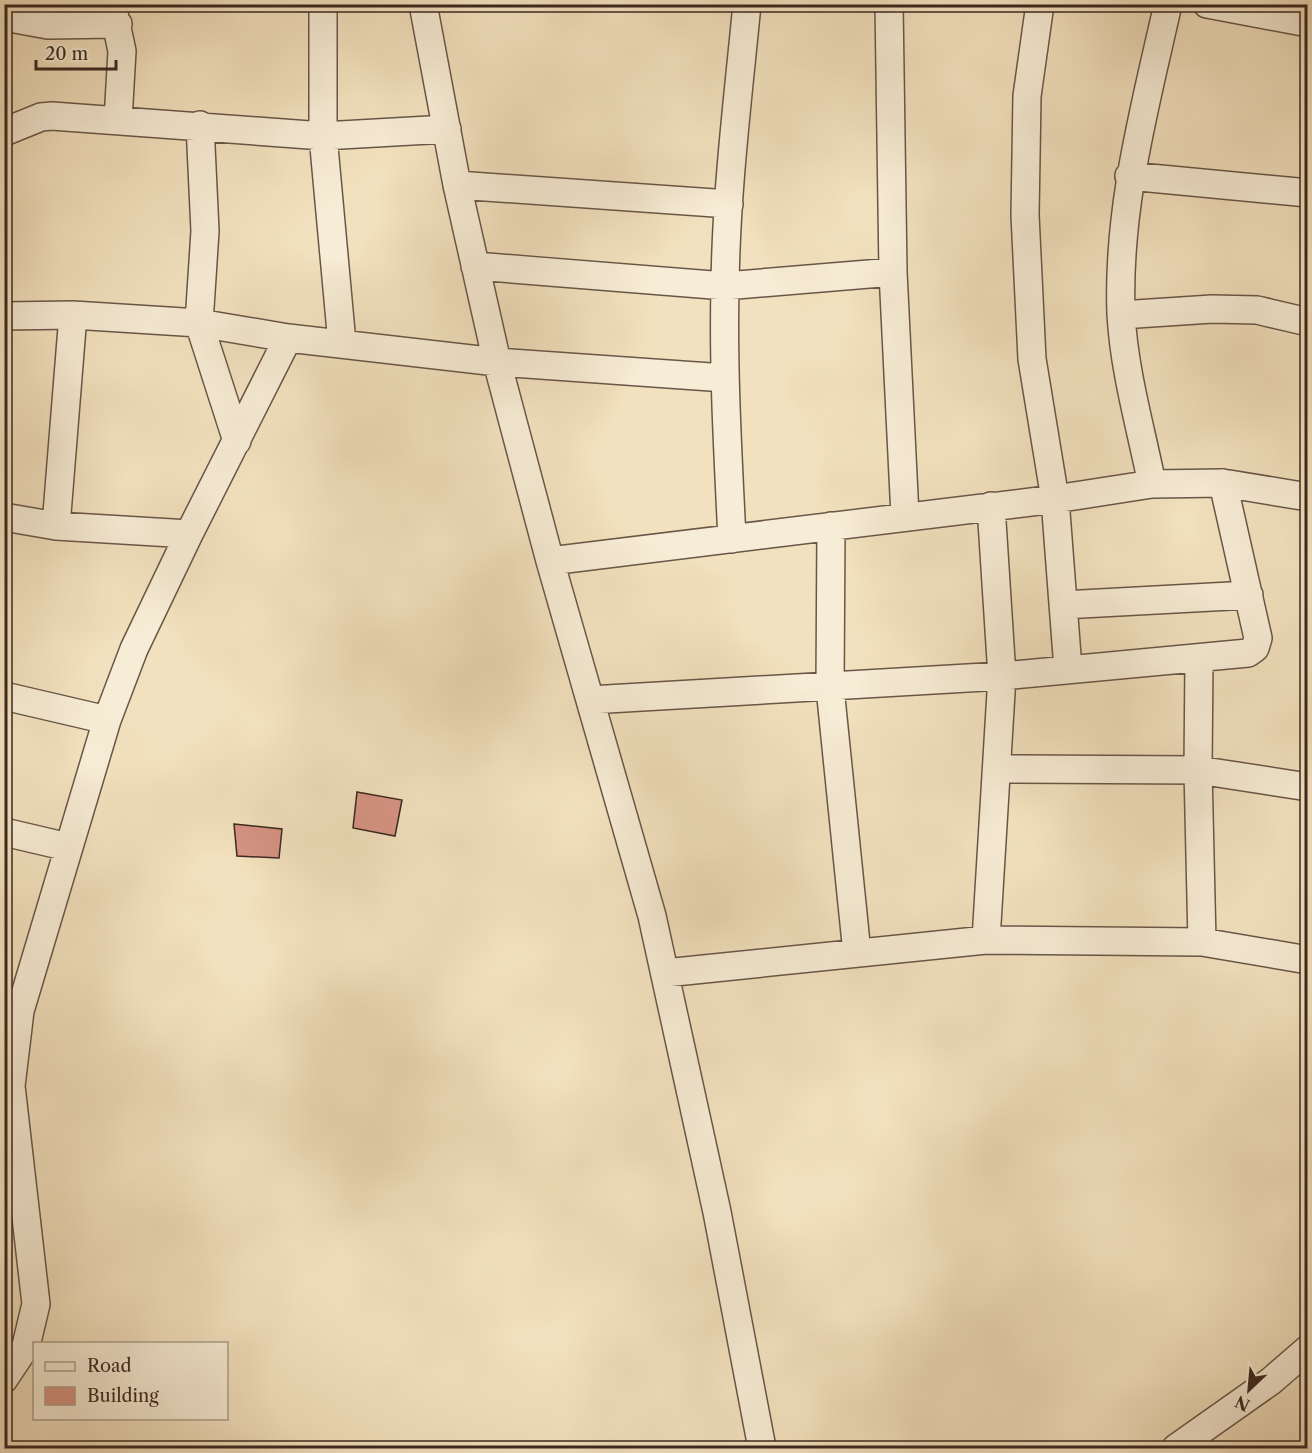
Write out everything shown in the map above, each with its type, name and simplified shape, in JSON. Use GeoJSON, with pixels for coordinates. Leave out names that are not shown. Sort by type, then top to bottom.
{"type":"FeatureCollection","features":[{"type":"Feature","properties":{"kind":"street"},"geometry":{"type":"LineString","coordinates":[[323,4],[323,136],[342,343]]}},
{"type":"Feature","properties":{"kind":"street"},"geometry":{"type":"LineString","coordinates":[[423,4],[457,185],[497,362],[550,561],[652,916],[717,1212],[762,1449]]}},
{"type":"Feature","properties":{"kind":"street"},"geometry":{"type":"LineString","coordinates":[[732,539],[725,378],[725,286],[729,204],[747,4]]}},
{"type":"Feature","properties":{"kind":"street"},"geometry":{"type":"LineString","coordinates":[[890,4],[893,272],[905,516]]}},
{"type":"Feature","properties":{"kind":"street"},"geometry":{"type":"LineString","coordinates":[[1040,4],[1026,96],[1025,215],[1032,358],[1055,499],[1068,669]]}},
{"type":"Feature","properties":{"kind":"street"},"geometry":{"type":"LineString","coordinates":[[1152,484],[1129,372],[1121,315],[1129,176],[1168,4]]}},
{"type":"Feature","properties":{"kind":"street"},"geometry":{"type":"LineString","coordinates":[[1207,4],[1308,23]]}},
{"type":"Feature","properties":{"kind":"street"},"geometry":{"type":"LineString","coordinates":[[4,17],[48,25],[115,14],[122,51],[118,120]]}},
{"type":"Feature","properties":{"kind":"street"},"geometry":{"type":"LineString","coordinates":[[4,132],[41,117],[52,116],[200,125],[323,136],[447,129]]}},
{"type":"Feature","properties":{"kind":"street"},"geometry":{"type":"LineString","coordinates":[[200,125],[205,231],[200,323],[237,441]]}},
{"type":"Feature","properties":{"kind":"street"},"geometry":{"type":"LineString","coordinates":[[1129,176],[1308,193]]}},
{"type":"Feature","properties":{"kind":"street"},"geometry":{"type":"LineString","coordinates":[[457,185],[729,204]]}},
{"type":"Feature","properties":{"kind":"street"},"geometry":{"type":"LineString","coordinates":[[475,266],[725,286],[893,272]]}},
{"type":"Feature","properties":{"kind":"street"},"geometry":{"type":"LineString","coordinates":[[1121,315],[1212,309],[1257,310],[1308,322]]}},
{"type":"Feature","properties":{"kind":"street"},"geometry":{"type":"LineString","coordinates":[[56,526],[73,315]]}},
{"type":"Feature","properties":{"kind":"street"},"geometry":{"type":"LineString","coordinates":[[4,316],[73,315],[200,323],[288,338],[497,362],[725,378]]}},
{"type":"Feature","properties":{"kind":"street"},"geometry":{"type":"LineString","coordinates":[[7,1373],[27,1346],[36,1304],[16,1234],[11,1086],[12,1009],[68,847],[107,720],[134,649],[288,338]]}},
{"type":"Feature","properties":{"kind":"street"},"geometry":{"type":"LineString","coordinates":[[550,561],[1055,499],[1152,484],[1223,483],[1308,497]]}},
{"type":"Feature","properties":{"kind":"street"},"geometry":{"type":"LineString","coordinates":[[590,700],[1002,676],[1237,656],[1256,648],[1258,638],[1223,483]]}},
{"type":"Feature","properties":{"kind":"street"},"geometry":{"type":"LineString","coordinates":[[986,940],[1002,676],[991,506]]}},
{"type":"Feature","properties":{"kind":"street"},"geometry":{"type":"LineString","coordinates":[[4,518],[56,526],[189,534]]}},
{"type":"Feature","properties":{"kind":"street"},"geometry":{"type":"LineString","coordinates":[[831,526],[830,687],[857,952]]}},
{"type":"Feature","properties":{"kind":"street"},"geometry":{"type":"LineString","coordinates":[[1063,605],[1249,595]]}},
{"type":"Feature","properties":{"kind":"street"},"geometry":{"type":"LineString","coordinates":[[1199,659],[1198,770],[1202,942]]}},
{"type":"Feature","properties":{"kind":"street"},"geometry":{"type":"LineString","coordinates":[[4,696],[107,720]]}},
{"type":"Feature","properties":{"kind":"street"},"geometry":{"type":"LineString","coordinates":[[996,769],[1198,770],[1308,787]]}},
{"type":"Feature","properties":{"kind":"street"},"geometry":{"type":"LineString","coordinates":[[4,832],[68,847]]}},
{"type":"Feature","properties":{"kind":"street"},"geometry":{"type":"LineString","coordinates":[[665,973],[986,940],[1202,942],[1308,960]]}},
{"type":"Feature","properties":{"kind":"street"},"geometry":{"type":"LineString","coordinates":[[1176,1449],[1270,1381],[1308,1349]]}},
{"type":"Feature","properties":{"kind":"building"},"geometry":{"type":"Polygon","coordinates":[[[357,792],[402,800],[395,836],[353,828],[357,792]]]}},
{"type":"Feature","properties":{"kind":"building"},"geometry":{"type":"Polygon","coordinates":[[[234,824],[282,829],[279,858],[237,856],[234,824]]]}}]}
